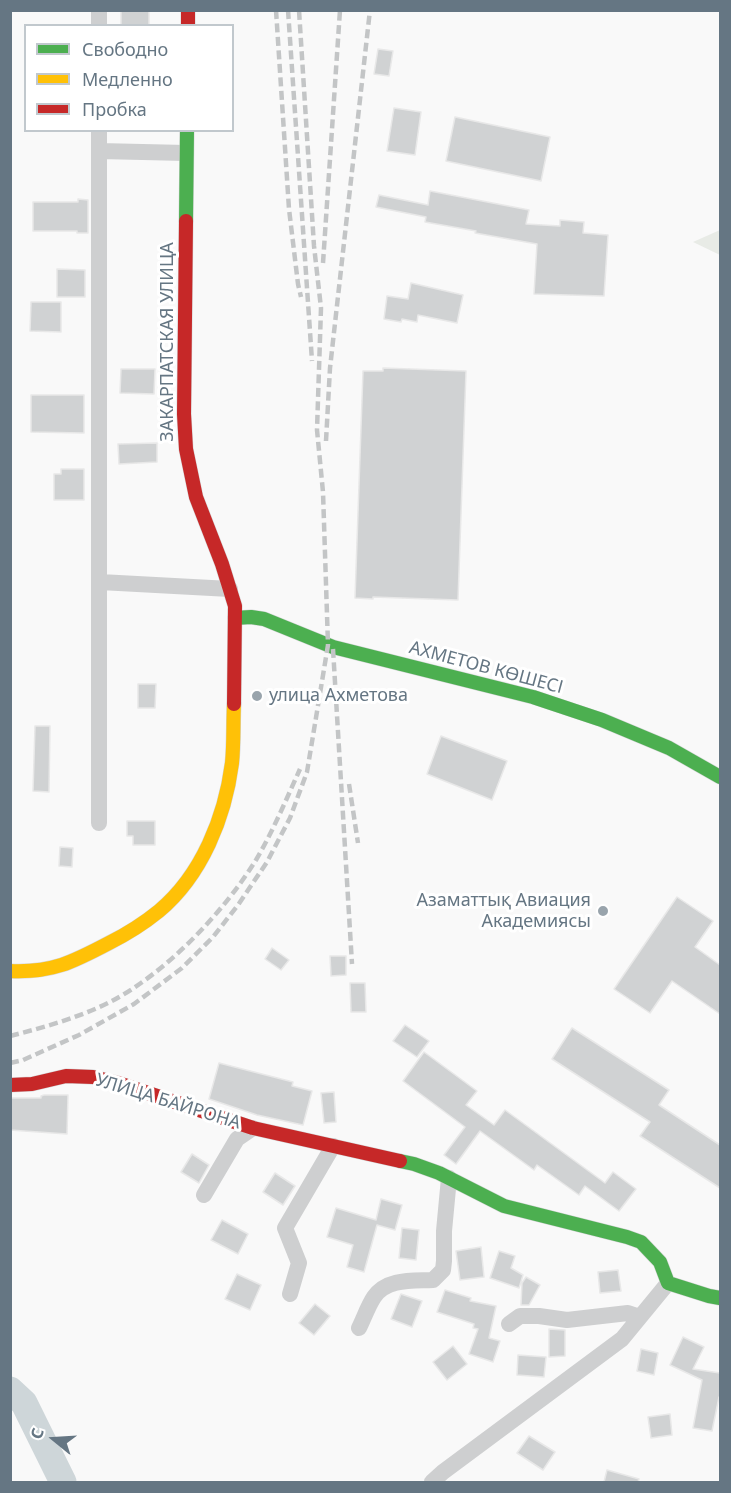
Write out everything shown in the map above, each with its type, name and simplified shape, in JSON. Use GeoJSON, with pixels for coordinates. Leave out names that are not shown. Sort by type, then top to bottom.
{"type":"FeatureCollection","features":[{"type":"Feature","properties":{"kind":"street"},"geometry":{"type":"LineString","coordinates":[[99,132],[99,823]]}},
{"type":"Feature","properties":{"kind":"street","name":"ЗАКАРПАТСКАЯ УЛИЦА"},"geometry":{"type":"LineString","coordinates":[[10,971],[31,972],[54,968],[81,958],[132,931],[160,910],[180,890],[212,839],[222,813],[228,787],[232,761],[235,693],[235,606],[222,564],[196,497],[186,449],[184,402],[187,132]]}},
{"type":"Feature","properties":{"kind":"street"},"geometry":{"type":"LineString","coordinates":[[99,151],[186,153]]}},
{"type":"Feature","properties":{"kind":"street"},"geometry":{"type":"LineString","coordinates":[[100,582],[230,589]]}},
{"type":"Feature","properties":{"kind":"street","name":"АХМЕТОВ КӨШЕСІ"},"geometry":{"type":"LineString","coordinates":[[235,618],[264,619],[333,647],[533,697],[602,720],[669,748],[720,777]]}},
{"type":"Feature","properties":{"kind":"street","name":"УЛИЦА БАЙРОНА"},"geometry":{"type":"LineString","coordinates":[[10,1085],[32,1084],[66,1076],[93,1077],[118,1083],[254,1128],[414,1164],[449,1178],[504,1206],[642,1242],[660,1262],[668,1283]]}},
{"type":"Feature","properties":{"kind":"street","name":"УЛИЦА БАЙРОНА"},"geometry":{"type":"LineString","coordinates":[[204,1195],[237,1139],[254,1128]]}},
{"type":"Feature","properties":{"kind":"street"},"geometry":{"type":"LineString","coordinates":[[290,1294],[299,1263],[285,1228],[333,1146]]}},
{"type":"Feature","properties":{"kind":"street"},"geometry":{"type":"LineString","coordinates":[[359,1328],[375,1296],[388,1284],[433,1280],[443,1270],[449,1178]]}},
{"type":"Feature","properties":{"kind":"street"},"geometry":{"type":"LineString","coordinates":[[432,1482],[622,1339],[668,1283],[720,1298]]}},
{"type":"Feature","properties":{"kind":"street"},"geometry":{"type":"LineString","coordinates":[[509,1324],[520,1316],[567,1320],[628,1313],[640,1317]]}},
{"type":"Feature","properties":{"kind":"shaded area"},"geometry":{"type":"Polygon","coordinates":[[[720,230],[720,255],[693,242],[720,230]]]}},
{"type":"Feature","properties":{"kind":"building"},"geometry":{"type":"Polygon","coordinates":[[[121,10],[149,10],[149,24],[121,24],[121,10]]]}},
{"type":"Feature","properties":{"kind":"building"},"geometry":{"type":"Polygon","coordinates":[[[378,49],[393,51],[389,76],[374,74],[378,49]]]}},
{"type":"Feature","properties":{"kind":"building"},"geometry":{"type":"Polygon","coordinates":[[[394,108],[421,112],[415,155],[387,151],[394,108]]]}},
{"type":"Feature","properties":{"kind":"building"},"geometry":{"type":"Polygon","coordinates":[[[455,117],[550,137],[541,181],[446,161],[455,117]]]}},
{"type":"Feature","properties":{"kind":"building"},"geometry":{"type":"Polygon","coordinates":[[[430,191],[529,210],[526,224],[560,226],[560,220],[584,222],[583,233],[608,235],[604,296],[534,294],[537,244],[425,222],[426,217],[376,207],[379,195],[428,205],[430,191]]]}},
{"type":"Feature","properties":{"kind":"building"},"geometry":{"type":"Polygon","coordinates":[[[78,199],[88,200],[88,233],[33,231],[33,202],[78,202],[78,199]]]}},
{"type":"Feature","properties":{"kind":"building"},"geometry":{"type":"Polygon","coordinates":[[[57,269],[85,270],[85,297],[57,297],[57,269]]]}},
{"type":"Feature","properties":{"kind":"building"},"geometry":{"type":"Polygon","coordinates":[[[411,283],[463,295],[457,323],[418,315],[417,322],[384,319],[387,296],[408,299],[411,283]]]}},
{"type":"Feature","properties":{"kind":"building"},"geometry":{"type":"Polygon","coordinates":[[[31,302],[61,302],[61,332],[30,331],[31,302]]]}},
{"type":"Feature","properties":{"kind":"building"},"geometry":{"type":"Polygon","coordinates":[[[383,368],[466,371],[458,600],[355,598],[363,371],[383,371],[383,368]]]}},
{"type":"Feature","properties":{"kind":"building"},"geometry":{"type":"Polygon","coordinates":[[[121,369],[155,369],[154,394],[120,393],[121,369]]]}},
{"type":"Feature","properties":{"kind":"building"},"geometry":{"type":"Polygon","coordinates":[[[31,395],[84,395],[84,433],[31,432],[31,395]]]}},
{"type":"Feature","properties":{"kind":"building"},"geometry":{"type":"Polygon","coordinates":[[[157,443],[157,462],[119,464],[118,444],[157,443]]]}},
{"type":"Feature","properties":{"kind":"building"},"geometry":{"type":"Polygon","coordinates":[[[61,469],[84,469],[84,500],[54,500],[54,474],[61,474],[61,469]]]}},
{"type":"Feature","properties":{"kind":"building"},"geometry":{"type":"Polygon","coordinates":[[[138,684],[156,684],[155,708],[138,708],[138,684]]]}},
{"type":"Feature","properties":{"kind":"building"},"geometry":{"type":"Polygon","coordinates":[[[35,726],[50,726],[49,792],[33,791],[35,726]]]}},
{"type":"Feature","properties":{"kind":"building"},"geometry":{"type":"Polygon","coordinates":[[[441,736],[507,761],[492,800],[427,774],[441,736]]]}},
{"type":"Feature","properties":{"kind":"building"},"geometry":{"type":"Polygon","coordinates":[[[127,821],[155,821],[155,845],[133,845],[133,836],[127,836],[127,821]]]}},
{"type":"Feature","properties":{"kind":"building"},"geometry":{"type":"Polygon","coordinates":[[[60,847],[73,848],[72,867],[59,866],[60,847]]]}},
{"type":"Feature","properties":{"kind":"building"},"geometry":{"type":"Polygon","coordinates":[[[677,897],[713,921],[695,947],[720,965],[720,1014],[672,981],[650,1013],[614,989],[677,897]]]}},
{"type":"Feature","properties":{"kind":"building"},"geometry":{"type":"Polygon","coordinates":[[[272,948],[289,960],[281,970],[265,959],[272,948]]]}},
{"type":"Feature","properties":{"kind":"building"},"geometry":{"type":"Polygon","coordinates":[[[330,956],[346,956],[346,975],[331,976],[330,956]]]}},
{"type":"Feature","properties":{"kind":"building"},"geometry":{"type":"Polygon","coordinates":[[[350,983],[365,983],[366,1012],[351,1012],[350,983]]]}},
{"type":"Feature","properties":{"kind":"building"},"geometry":{"type":"Polygon","coordinates":[[[405,1025],[429,1041],[417,1057],[393,1041],[405,1025]]]}},
{"type":"Feature","properties":{"kind":"building"},"geometry":{"type":"Polygon","coordinates":[[[572,1028],[669,1090],[659,1105],[720,1145],[720,1188],[640,1136],[650,1122],[552,1059],[572,1028]]]}},
{"type":"Feature","properties":{"kind":"building"},"geometry":{"type":"Polygon","coordinates":[[[424,1052],[477,1091],[466,1105],[494,1125],[505,1110],[605,1183],[613,1172],[636,1189],[619,1211],[585,1186],[579,1195],[537,1165],[534,1170],[480,1131],[456,1164],[444,1155],[465,1127],[403,1081],[424,1052]]]}},
{"type":"Feature","properties":{"kind":"building"},"geometry":{"type":"Polygon","coordinates":[[[219,1063],[293,1082],[292,1086],[312,1091],[303,1125],[257,1115],[209,1099],[219,1063]]]}},
{"type":"Feature","properties":{"kind":"building"},"geometry":{"type":"Polygon","coordinates":[[[334,1092],[336,1122],[324,1123],[321,1093],[334,1092]]]}},
{"type":"Feature","properties":{"kind":"building"},"geometry":{"type":"Polygon","coordinates":[[[44,1095],[68,1095],[67,1134],[10,1130],[10,1098],[41,1098],[44,1095]]]}},
{"type":"Feature","properties":{"kind":"building"},"geometry":{"type":"Polygon","coordinates":[[[192,1154],[209,1165],[199,1183],[181,1172],[192,1154]]]}},
{"type":"Feature","properties":{"kind":"building"},"geometry":{"type":"Polygon","coordinates":[[[275,1173],[295,1186],[283,1205],[263,1192],[275,1173]]]}},
{"type":"Feature","properties":{"kind":"building"},"geometry":{"type":"Polygon","coordinates":[[[381,1199],[402,1205],[395,1230],[377,1225],[364,1272],[347,1267],[353,1245],[327,1237],[336,1208],[376,1220],[381,1199]]]}},
{"type":"Feature","properties":{"kind":"building"},"geometry":{"type":"Polygon","coordinates":[[[222,1220],[248,1234],[238,1254],[211,1240],[222,1220]]]}},
{"type":"Feature","properties":{"kind":"building"},"geometry":{"type":"Polygon","coordinates":[[[402,1228],[419,1230],[416,1260],[399,1258],[402,1228]]]}},
{"type":"Feature","properties":{"kind":"building"},"geometry":{"type":"Polygon","coordinates":[[[481,1247],[484,1277],[460,1280],[456,1251],[481,1247]]]}},
{"type":"Feature","properties":{"kind":"building"},"geometry":{"type":"Polygon","coordinates":[[[499,1251],[515,1256],[511,1268],[523,1275],[519,1288],[490,1278],[499,1251]]]}},
{"type":"Feature","properties":{"kind":"building"},"geometry":{"type":"Polygon","coordinates":[[[618,1270],[621,1291],[600,1293],[598,1272],[618,1270]]]}},
{"type":"Feature","properties":{"kind":"building"},"geometry":{"type":"Polygon","coordinates":[[[237,1274],[261,1285],[250,1310],[225,1299],[237,1274]]]}},
{"type":"Feature","properties":{"kind":"building"},"geometry":{"type":"Polygon","coordinates":[[[526,1277],[540,1285],[529,1305],[521,1305],[522,1283],[526,1277]]]}},
{"type":"Feature","properties":{"kind":"building"},"geometry":{"type":"Polygon","coordinates":[[[445,1290],[471,1298],[470,1301],[496,1306],[489,1338],[500,1341],[493,1362],[469,1354],[478,1329],[473,1328],[474,1324],[437,1312],[445,1290]]]}},
{"type":"Feature","properties":{"kind":"building"},"geometry":{"type":"Polygon","coordinates":[[[401,1294],[422,1301],[412,1327],[391,1319],[401,1294]]]}},
{"type":"Feature","properties":{"kind":"building"},"geometry":{"type":"Polygon","coordinates":[[[315,1304],[330,1316],[314,1335],[299,1323],[315,1304]]]}},
{"type":"Feature","properties":{"kind":"building"},"geometry":{"type":"Polygon","coordinates":[[[549,1329],[565,1330],[565,1356],[549,1357],[549,1329]]]}},
{"type":"Feature","properties":{"kind":"building"},"geometry":{"type":"Polygon","coordinates":[[[683,1337],[704,1347],[693,1369],[720,1373],[720,1398],[712,1431],[693,1428],[702,1380],[670,1365],[683,1337]]]}},
{"type":"Feature","properties":{"kind":"building"},"geometry":{"type":"Polygon","coordinates":[[[453,1346],[467,1364],[447,1380],[433,1362],[453,1346]]]}},
{"type":"Feature","properties":{"kind":"building"},"geometry":{"type":"Polygon","coordinates":[[[641,1349],[658,1353],[654,1375],[637,1371],[641,1349]]]}},
{"type":"Feature","properties":{"kind":"building"},"geometry":{"type":"Polygon","coordinates":[[[518,1355],[546,1357],[544,1377],[517,1375],[518,1355]]]}},
{"type":"Feature","properties":{"kind":"building"},"geometry":{"type":"Polygon","coordinates":[[[670,1414],[672,1435],[651,1438],[648,1417],[670,1414]]]}},
{"type":"Feature","properties":{"kind":"building"},"geometry":{"type":"Polygon","coordinates":[[[529,1436],[555,1452],[543,1470],[517,1453],[529,1436]]]}},
{"type":"Feature","properties":{"kind":"building"},"geometry":{"type":"Polygon","coordinates":[[[607,1470],[639,1479],[638,1482],[604,1482],[607,1470]]]}},
{"type":"Feature","properties":{"kind":"waterway"},"geometry":{"type":"LineString","coordinates":[[10,1390],[24,1403],[63,1482]]}},
{"type":"Feature","properties":{"kind":"railway"},"geometry":{"type":"LineString","coordinates":[[276,10],[289,209],[301,297]]}},
{"type":"Feature","properties":{"kind":"railway"},"geometry":{"type":"LineString","coordinates":[[288,10],[312,361]]}},
{"type":"Feature","properties":{"kind":"railway"},"geometry":{"type":"LineString","coordinates":[[10,1063],[23,1060],[79,1035],[134,1004],[182,968],[213,937],[267,862],[290,818],[307,772],[328,645],[323,492],[317,430],[321,308],[314,246],[299,10]]}},
{"type":"Feature","properties":{"kind":"railway"},"geometry":{"type":"LineString","coordinates":[[323,263],[340,10]]}},
{"type":"Feature","properties":{"kind":"railway"},"geometry":{"type":"LineString","coordinates":[[326,441],[330,368],[370,10]]}},
{"type":"Feature","properties":{"kind":"railway"},"geometry":{"type":"LineString","coordinates":[[333,649],[352,964]]}},
{"type":"Feature","properties":{"kind":"railway"},"geometry":{"type":"LineString","coordinates":[[10,1036],[49,1026],[110,1002],[152,975],[192,940],[227,900],[256,860],[300,769]]}},
{"type":"Feature","properties":{"kind":"railway"},"geometry":{"type":"LineString","coordinates":[[349,784],[358,843]]}},
{"type":"Feature","properties":{"kind":"traffic: fast"},"geometry":{"type":"LineString","coordinates":[[186,221],[187,132]]}},
{"type":"Feature","properties":{"kind":"traffic: fast"},"geometry":{"type":"LineString","coordinates":[[235,618],[264,619],[333,647],[533,697],[602,720],[669,748],[720,777]]}},
{"type":"Feature","properties":{"kind":"traffic: fast"},"geometry":{"type":"LineString","coordinates":[[400,1161],[439,1173],[504,1206],[641,1242],[660,1262],[668,1283],[720,1298]]}},
{"type":"Feature","properties":{"kind":"traffic: slow"},"geometry":{"type":"LineString","coordinates":[[10,971],[50,968],[84,956],[141,924],[174,897],[199,863],[224,804],[232,763],[234,704]]}},
{"type":"Feature","properties":{"kind":"traffic: jam"},"geometry":{"type":"LineString","coordinates":[[188,10],[188,24]]}},
{"type":"Feature","properties":{"kind":"traffic: jam"},"geometry":{"type":"LineString","coordinates":[[186,221],[184,414],[186,449],[196,497],[222,564],[235,606],[234,704]]}},
{"type":"Feature","properties":{"kind":"traffic: jam"},"geometry":{"type":"LineString","coordinates":[[10,1085],[32,1084],[66,1076],[93,1077],[118,1083],[253,1128],[400,1161]]}},
{"type":"Feature","properties":{"kind":"place","name":"улица Ахметова"},"geometry":{"type":"Point","coordinates":[257,696]}},
{"type":"Feature","properties":{"kind":"place","name":"Азаматтық Авиация Академиясы"},"geometry":{"type":"Point","coordinates":[603,911]}}]}
